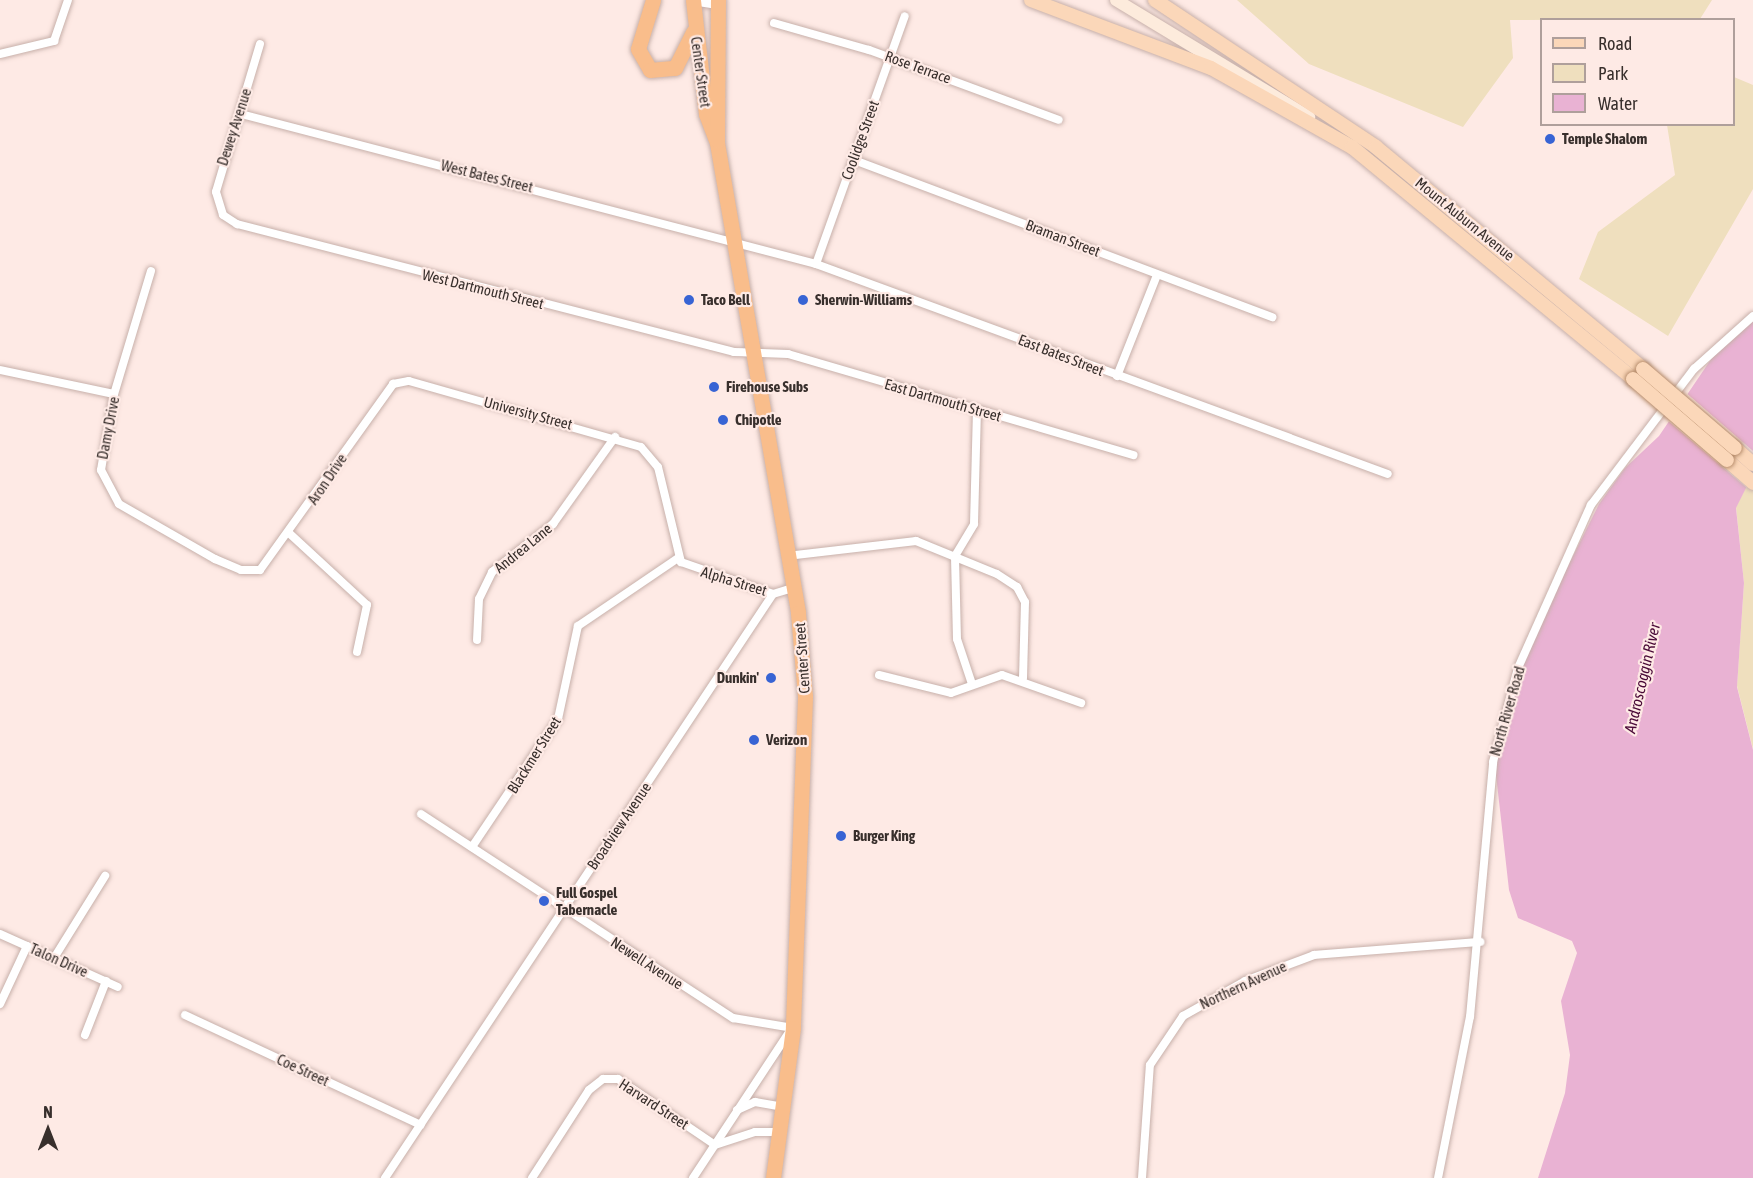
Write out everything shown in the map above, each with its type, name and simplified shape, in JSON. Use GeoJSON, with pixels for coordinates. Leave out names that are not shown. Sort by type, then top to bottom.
{"type":"FeatureCollection","features":[{"type":"Feature","properties":{"kind":"highway"},"geometry":{"type":"LineString","coordinates":[[653,0],[638,49],[650,70],[675,68],[695,26]]}},
{"type":"Feature","properties":{"kind":"highway","name":"Center Street"},"geometry":{"type":"LineString","coordinates":[[691,0],[706,114],[717,143]]}},
{"type":"Feature","properties":{"kind":"highway","name":"Center Street"},"geometry":{"type":"LineString","coordinates":[[720,2],[717,143],[793,588],[805,758],[793,1028],[785,1108],[773,1178]]}},
{"type":"Feature","properties":{"kind":"main road"},"geometry":{"type":"LineString","coordinates":[[1031,0],[1211,68],[1352,147]]}},
{"type":"Feature","properties":{"kind":"main road","name":"Mount Auburn Avenue"},"geometry":{"type":"LineString","coordinates":[[1116,0],[1168,28],[1352,147],[1638,374]]}},
{"type":"Feature","properties":{"kind":"main road"},"geometry":{"type":"LineString","coordinates":[[1155,0],[1242,60]]}},
{"type":"Feature","properties":{"kind":"main road","name":"Mount Auburn Avenue"},"geometry":{"type":"LineString","coordinates":[[1168,28],[1242,60],[1376,147],[1731,454]]}},
{"type":"Feature","properties":{"kind":"main road"},"geometry":{"type":"LineString","coordinates":[[1731,454],[1753,464]]}},
{"type":"Feature","properties":{"kind":"main road"},"geometry":{"type":"LineString","coordinates":[[1731,454],[1753,483]]}},
{"type":"Feature","properties":{"kind":"street"},"geometry":{"type":"LineString","coordinates":[[0,54],[54,41],[68,0]]}},
{"type":"Feature","properties":{"kind":"street"},"geometry":{"type":"LineString","coordinates":[[691,0],[720,2]]}},
{"type":"Feature","properties":{"kind":"street","name":"Coolidge Street"},"geometry":{"type":"LineString","coordinates":[[816,264],[904,16]]}},
{"type":"Feature","properties":{"kind":"street","name":"Rose Terrace"},"geometry":{"type":"LineString","coordinates":[[774,23],[890,57],[1059,120]]}},
{"type":"Feature","properties":{"kind":"street","name":"Dewey Avenue"},"geometry":{"type":"LineString","coordinates":[[220,211],[216,192],[220,169],[241,114],[260,44]]}},
{"type":"Feature","properties":{"kind":"street","name":"West Bates Street"},"geometry":{"type":"LineString","coordinates":[[241,114],[733,242]]}},
{"type":"Feature","properties":{"kind":"street","name":"Braman Street"},"geometry":{"type":"LineString","coordinates":[[854,160],[1272,317]]}},
{"type":"Feature","properties":{"kind":"street","name":"West Dartmouth Street"},"geometry":{"type":"LineString","coordinates":[[220,211],[248,227],[734,352],[751,352]]}},
{"type":"Feature","properties":{"kind":"street","name":"East Bates Street"},"geometry":{"type":"LineString","coordinates":[[733,242],[816,264],[1388,474]]}},
{"type":"Feature","properties":{"kind":"street","name":"Damy Drive"},"geometry":{"type":"LineString","coordinates":[[151,271],[114,394],[101,470],[114,498],[176,538],[255,572]]}},
{"type":"Feature","properties":{"kind":"street"},"geometry":{"type":"LineString","coordinates":[[1118,376],[1157,275]]}},
{"type":"Feature","properties":{"kind":"street","name":"North River Road"},"geometry":{"type":"LineString","coordinates":[[1438,1178],[1460,1084],[1480,942],[1497,735],[1518,668],[1572,541],[1592,505],[1694,369],[1753,316]]}},
{"type":"Feature","properties":{"kind":"street","name":"East Dartmouth Street"},"geometry":{"type":"LineString","coordinates":[[751,352],[788,354],[1134,455]]}},
{"type":"Feature","properties":{"kind":"street"},"geometry":{"type":"LineString","coordinates":[[0,370],[114,394]]}},
{"type":"Feature","properties":{"kind":"street","name":"University Street"},"geometry":{"type":"LineString","coordinates":[[397,383],[416,382],[615,437],[654,459],[678,558]]}},
{"type":"Feature","properties":{"kind":"street","name":"Aron Drive"},"geometry":{"type":"LineString","coordinates":[[255,572],[289,533],[397,383]]}},
{"type":"Feature","properties":{"kind":"street"},"geometry":{"type":"LineString","coordinates":[[972,684],[957,639],[955,556],[974,524],[978,410]]}},
{"type":"Feature","properties":{"kind":"street","name":"Andrea Lane"},"geometry":{"type":"LineString","coordinates":[[477,640],[479,599],[492,572],[553,524],[615,437]]}},
{"type":"Feature","properties":{"kind":"street"},"geometry":{"type":"LineString","coordinates":[[289,533],[367,605],[357,652]]}},
{"type":"Feature","properties":{"kind":"street"},"geometry":{"type":"LineString","coordinates":[[787,556],[898,540],[955,556],[1017,587],[1025,602],[1023,678]]}},
{"type":"Feature","properties":{"kind":"street","name":"Alpha Street"},"geometry":{"type":"LineString","coordinates":[[678,558],[700,572],[773,594],[793,588]]}},
{"type":"Feature","properties":{"kind":"street","name":"Blackmer Street"},"geometry":{"type":"LineString","coordinates":[[472,847],[558,719],[578,626],[678,558]]}},
{"type":"Feature","properties":{"kind":"street","name":"Broadview Avenue"},"geometry":{"type":"LineString","coordinates":[[385,1178],[773,594]]}},
{"type":"Feature","properties":{"kind":"street"},"geometry":{"type":"LineString","coordinates":[[879,675],[934,692],[951,693],[990,676],[1023,678],[1081,703]]}},
{"type":"Feature","properties":{"kind":"street","name":"Newell Avenue"},"geometry":{"type":"LineString","coordinates":[[421,813],[733,1018],[793,1028]]}},
{"type":"Feature","properties":{"kind":"street"},"geometry":{"type":"LineString","coordinates":[[54,958],[105,876]]}},
{"type":"Feature","properties":{"kind":"street","name":"Talon Drive"},"geometry":{"type":"LineString","coordinates":[[0,934],[118,987]]}},
{"type":"Feature","properties":{"kind":"street","name":"Northern Avenue"},"geometry":{"type":"LineString","coordinates":[[1142,1178],[1150,1065],[1183,1016],[1301,958],[1480,942]]}},
{"type":"Feature","properties":{"kind":"street"},"geometry":{"type":"LineString","coordinates":[[0,1004],[27,946]]}},
{"type":"Feature","properties":{"kind":"street"},"geometry":{"type":"LineString","coordinates":[[85,1035],[106,981]]}},
{"type":"Feature","properties":{"kind":"street","name":"Coe Street"},"geometry":{"type":"LineString","coordinates":[[185,1015],[421,1125]]}},
{"type":"Feature","properties":{"kind":"street"},"geometry":{"type":"LineString","coordinates":[[693,1178],[793,1028]]}},
{"type":"Feature","properties":{"kind":"street","name":"Harvard Street"},"geometry":{"type":"LineString","coordinates":[[532,1178],[589,1090],[603,1079],[618,1079],[715,1145]]}},
{"type":"Feature","properties":{"kind":"street"},"geometry":{"type":"LineString","coordinates":[[735,1112],[751,1103],[785,1108]]}},
{"type":"Feature","properties":{"kind":"street"},"geometry":{"type":"LineString","coordinates":[[715,1145],[755,1132],[781,1132]]}},
{"type":"Feature","properties":{"kind":"green space"},"geometry":{"type":"Polygon","coordinates":[[[1237,0],[1712,0],[1701,18],[1510,20],[1513,58],[1463,127],[1309,64],[1237,0]]]}},
{"type":"Feature","properties":{"kind":"green space"},"geometry":{"type":"Polygon","coordinates":[[[1735,77],[1753,85],[1753,189],[1668,336],[1579,279],[1598,232],[1675,175],[1667,126],[1735,126],[1735,77]]]}},
{"type":"Feature","properties":{"kind":"green space"},"geometry":{"type":"Polygon","coordinates":[[[1753,473],[1753,749],[1737,686],[1744,583],[1736,507],[1753,473]]]}},
{"type":"Feature","properties":{"kind":"water","name":"Androscoggin River"},"geometry":{"type":"Polygon","coordinates":[[[1753,319],[1753,474],[1736,508],[1744,583],[1737,687],[1753,750],[1753,1178],[1538,1178],[1565,1093],[1570,1055],[1561,1001],[1577,953],[1572,941],[1518,918],[1509,890],[1494,757],[1530,642],[1599,504],[1625,468],[1659,436],[1718,349],[1753,319]]]}},
{"type":"Feature","properties":{"kind":"pier"},"geometry":{"type":"Polygon","coordinates":[[[1684,391],[1753,451],[1753,478],[1747,488],[1666,419],[1684,391]]]}},
{"type":"Feature","properties":{"kind":"place","name":"Temple Shalom"},"geometry":{"type":"Point","coordinates":[1550,139]}},
{"type":"Feature","properties":{"kind":"place","name":"Taco Bell"},"geometry":{"type":"Point","coordinates":[689,300]}},
{"type":"Feature","properties":{"kind":"place","name":"Sherwin-Williams"},"geometry":{"type":"Point","coordinates":[803,300]}},
{"type":"Feature","properties":{"kind":"place","name":"Firehouse Subs"},"geometry":{"type":"Point","coordinates":[714,387]}},
{"type":"Feature","properties":{"kind":"place","name":"Chipotle"},"geometry":{"type":"Point","coordinates":[723,420]}},
{"type":"Feature","properties":{"kind":"place","name":"Dunkin'"},"geometry":{"type":"Point","coordinates":[771,678]}},
{"type":"Feature","properties":{"kind":"place","name":"Verizon"},"geometry":{"type":"Point","coordinates":[754,740]}},
{"type":"Feature","properties":{"kind":"place","name":"Burger King"},"geometry":{"type":"Point","coordinates":[841,836]}},
{"type":"Feature","properties":{"kind":"place","name":"Full Gospel Tabernacle"},"geometry":{"type":"Point","coordinates":[544,901]}}]}
